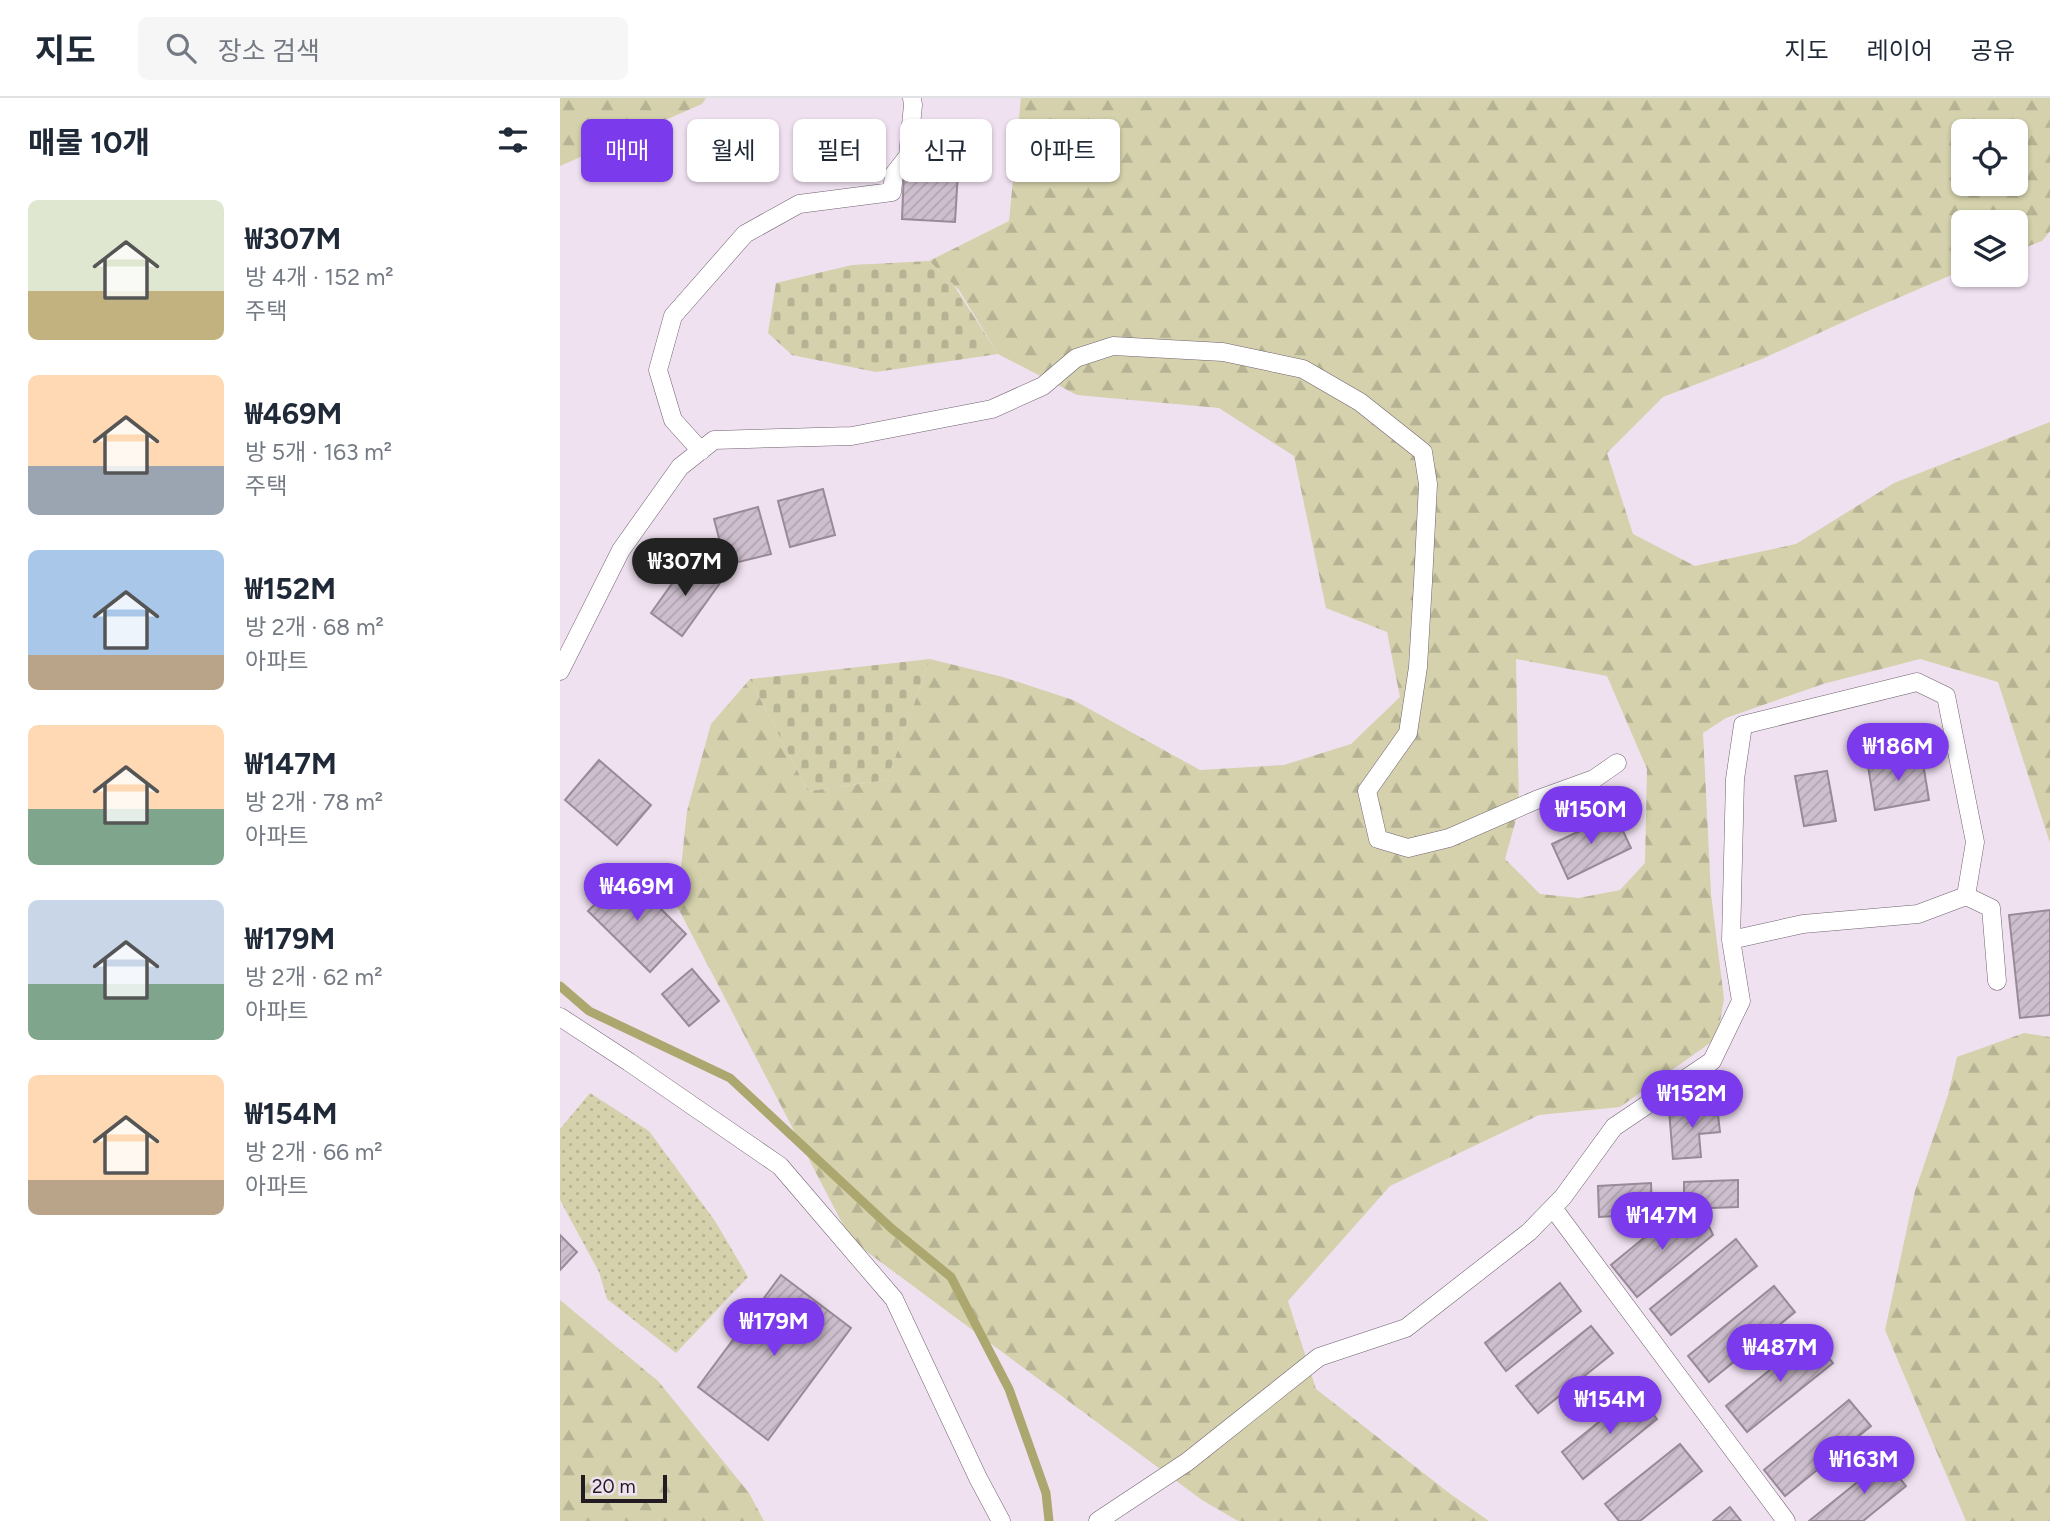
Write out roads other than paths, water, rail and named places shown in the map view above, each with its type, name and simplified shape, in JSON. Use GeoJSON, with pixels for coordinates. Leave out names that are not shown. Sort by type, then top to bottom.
{"type":"FeatureCollection","features":[{"type":"Feature","properties":{"kind":"lane"},"geometry":{"type":"LineString","coordinates":[[701,451],[673,420],[659,370],[673,316],[745,234],[799,204],[892,192],[894,174],[908,156],[912,98]]}},
{"type":"Feature","properties":{"kind":"lane"},"geometry":{"type":"LineString","coordinates":[[560,671],[621,550],[680,467],[714,440],[852,436],[992,409],[1042,386],[1076,358],[1113,346],[1223,352],[1303,369],[1360,402],[1423,452],[1428,484],[1418,667],[1408,733],[1367,791],[1378,839],[1408,848],[1449,838],[1536,800],[1594,779],[1617,762]]}},
{"type":"Feature","properties":{"kind":"lane"},"geometry":{"type":"LineString","coordinates":[[1098,1521],[1187,1462],[1319,1357],[1406,1328],[1530,1232],[1563,1197],[1614,1127],[1712,1061],[1741,1001],[1731,940],[1735,779],[1743,725],[1917,682],[1946,696],[1975,842],[1966,896]]}},
{"type":"Feature","properties":{"kind":"lane"},"geometry":{"type":"LineString","coordinates":[[1731,940],[1803,924],[1918,914],[1966,896],[1991,908],[1997,981]]}},
{"type":"Feature","properties":{"kind":"lane"},"geometry":{"type":"LineString","coordinates":[[560,1017],[780,1166],[894,1299],[1001,1521]]}},
{"type":"Feature","properties":{"kind":"lane"},"geometry":{"type":"LineString","coordinates":[[1553,1208],[1786,1521]]}},
{"type":"Feature","properties":{"kind":"waterway"},"geometry":{"type":"LineString","coordinates":[[560,986],[589,1011],[730,1078],[891,1228],[951,1277],[1009,1389],[1046,1493],[1049,1521]]}}]}
